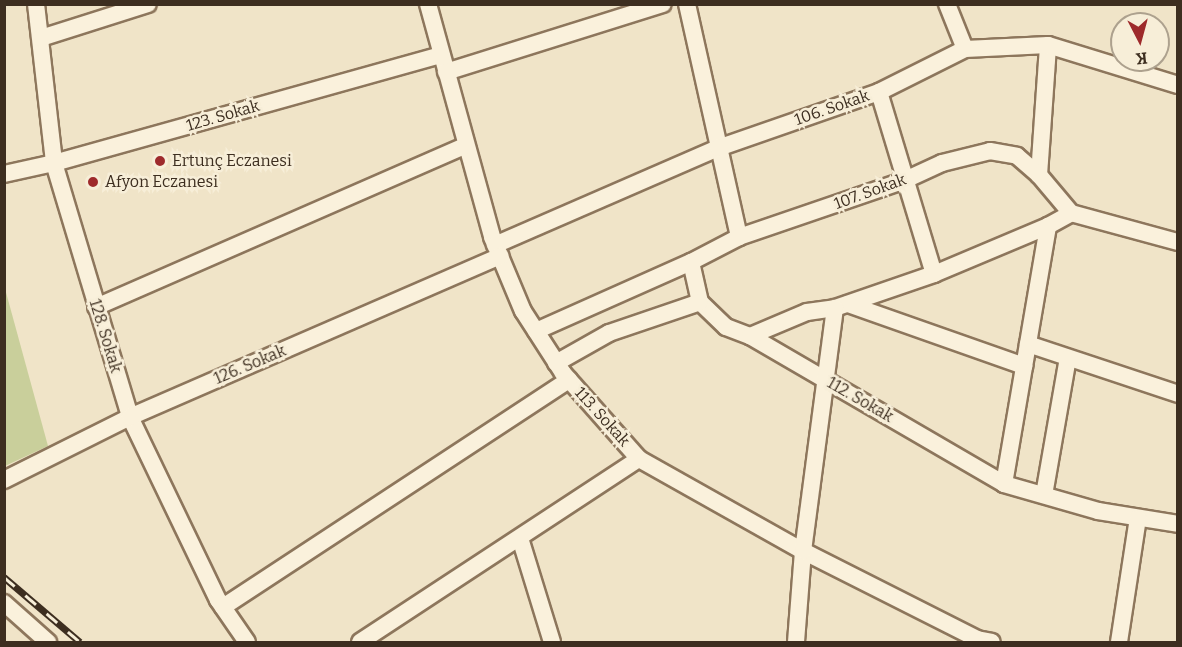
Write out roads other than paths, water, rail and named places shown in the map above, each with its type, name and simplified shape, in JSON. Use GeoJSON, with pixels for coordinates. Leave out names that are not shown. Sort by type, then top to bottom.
{"type":"FeatureCollection","features":[{"type":"Feature","properties":{"kind":"street","name":"128. Sokak"},"geometry":{"type":"LineString","coordinates":[[36,4],[54,163],[130,417],[223,607],[248,642]]}},
{"type":"Feature","properties":{"kind":"street"},"geometry":{"type":"LineString","coordinates":[[41,38],[148,4]]}},
{"type":"Feature","properties":{"kind":"street","name":"113. Sokak"},"geometry":{"type":"LineString","coordinates":[[428,4],[497,251],[523,311],[569,380],[639,459],[803,551],[977,639],[992,642]]}},
{"type":"Feature","properties":{"kind":"street"},"geometry":{"type":"LineString","coordinates":[[446,72],[663,4]]}},
{"type":"Feature","properties":{"kind":"street"},"geometry":{"type":"LineString","coordinates":[[687,4],[739,237]]}},
{"type":"Feature","properties":{"kind":"street"},"geometry":{"type":"LineString","coordinates":[[947,4],[965,49]]}},
{"type":"Feature","properties":{"kind":"street"},"geometry":{"type":"LineString","coordinates":[[1039,175],[1048,45]]}},
{"type":"Feature","properties":{"kind":"street","name":"106. Sokak"},"geometry":{"type":"LineString","coordinates":[[497,251],[718,148],[879,92],[965,49],[1048,45],[1178,85]]}},
{"type":"Feature","properties":{"kind":"street","name":"123. Sokak"},"geometry":{"type":"LineString","coordinates":[[4,174],[54,163],[441,55]]}},
{"type":"Feature","properties":{"kind":"street"},"geometry":{"type":"LineString","coordinates":[[879,92],[903,181],[934,274]]}},
{"type":"Feature","properties":{"kind":"street"},"geometry":{"type":"LineString","coordinates":[[96,307],[466,146]]}},
{"type":"Feature","properties":{"kind":"street","name":"107. Sokak"},"geometry":{"type":"LineString","coordinates":[[536,332],[691,262],[739,237],[903,181],[942,163],[990,152],[1017,156],[1039,175],[1071,213]]}},
{"type":"Feature","properties":{"kind":"street"},"geometry":{"type":"LineString","coordinates":[[750,336],[807,312],[841,306],[934,274],[1048,226],[1071,213],[1178,242]]}},
{"type":"Feature","properties":{"kind":"street"},"geometry":{"type":"LineString","coordinates":[[1004,484],[1048,226]]}},
{"type":"Feature","properties":{"kind":"street","name":"126. Sokak"},"geometry":{"type":"LineString","coordinates":[[4,480],[130,417],[497,251]]}},
{"type":"Feature","properties":{"kind":"street"},"geometry":{"type":"LineString","coordinates":[[556,363],[609,333],[700,302],[691,262]]}},
{"type":"Feature","properties":{"kind":"street","name":"112. Sokak"},"geometry":{"type":"LineString","coordinates":[[700,302],[726,327],[750,336],[1004,484],[1098,511],[1178,524]]}},
{"type":"Feature","properties":{"kind":"street"},"geometry":{"type":"LineString","coordinates":[[841,306],[1024,366]]}},
{"type":"Feature","properties":{"kind":"street"},"geometry":{"type":"LineString","coordinates":[[796,642],[803,551],[826,380],[841,306]]}},
{"type":"Feature","properties":{"kind":"street"},"geometry":{"type":"LineString","coordinates":[[1028,344],[1178,394]]}},
{"type":"Feature","properties":{"kind":"street"},"geometry":{"type":"LineString","coordinates":[[1044,495],[1068,358]]}},
{"type":"Feature","properties":{"kind":"street"},"geometry":{"type":"LineString","coordinates":[[223,607],[569,380]]}},
{"type":"Feature","properties":{"kind":"street"},"geometry":{"type":"LineString","coordinates":[[360,642],[639,459]]}},
{"type":"Feature","properties":{"kind":"street"},"geometry":{"type":"LineString","coordinates":[[1119,642],[1138,518]]}},
{"type":"Feature","properties":{"kind":"street"},"geometry":{"type":"LineString","coordinates":[[520,538],[552,642]]}},
{"type":"Feature","properties":{"kind":"street"},"geometry":{"type":"LineString","coordinates":[[4,603],[48,642]]}},
{"type":"Feature","properties":{"kind":"railway"},"geometry":{"type":"LineString","coordinates":[[4,577],[80,642]]}},
{"type":"Feature","properties":{"kind":"place","name":"Ertunç Eczanesi"},"geometry":{"type":"Point","coordinates":[160,161]}},
{"type":"Feature","properties":{"kind":"place","name":"Afyon Eczanesi"},"geometry":{"type":"Point","coordinates":[93,182]}}]}
